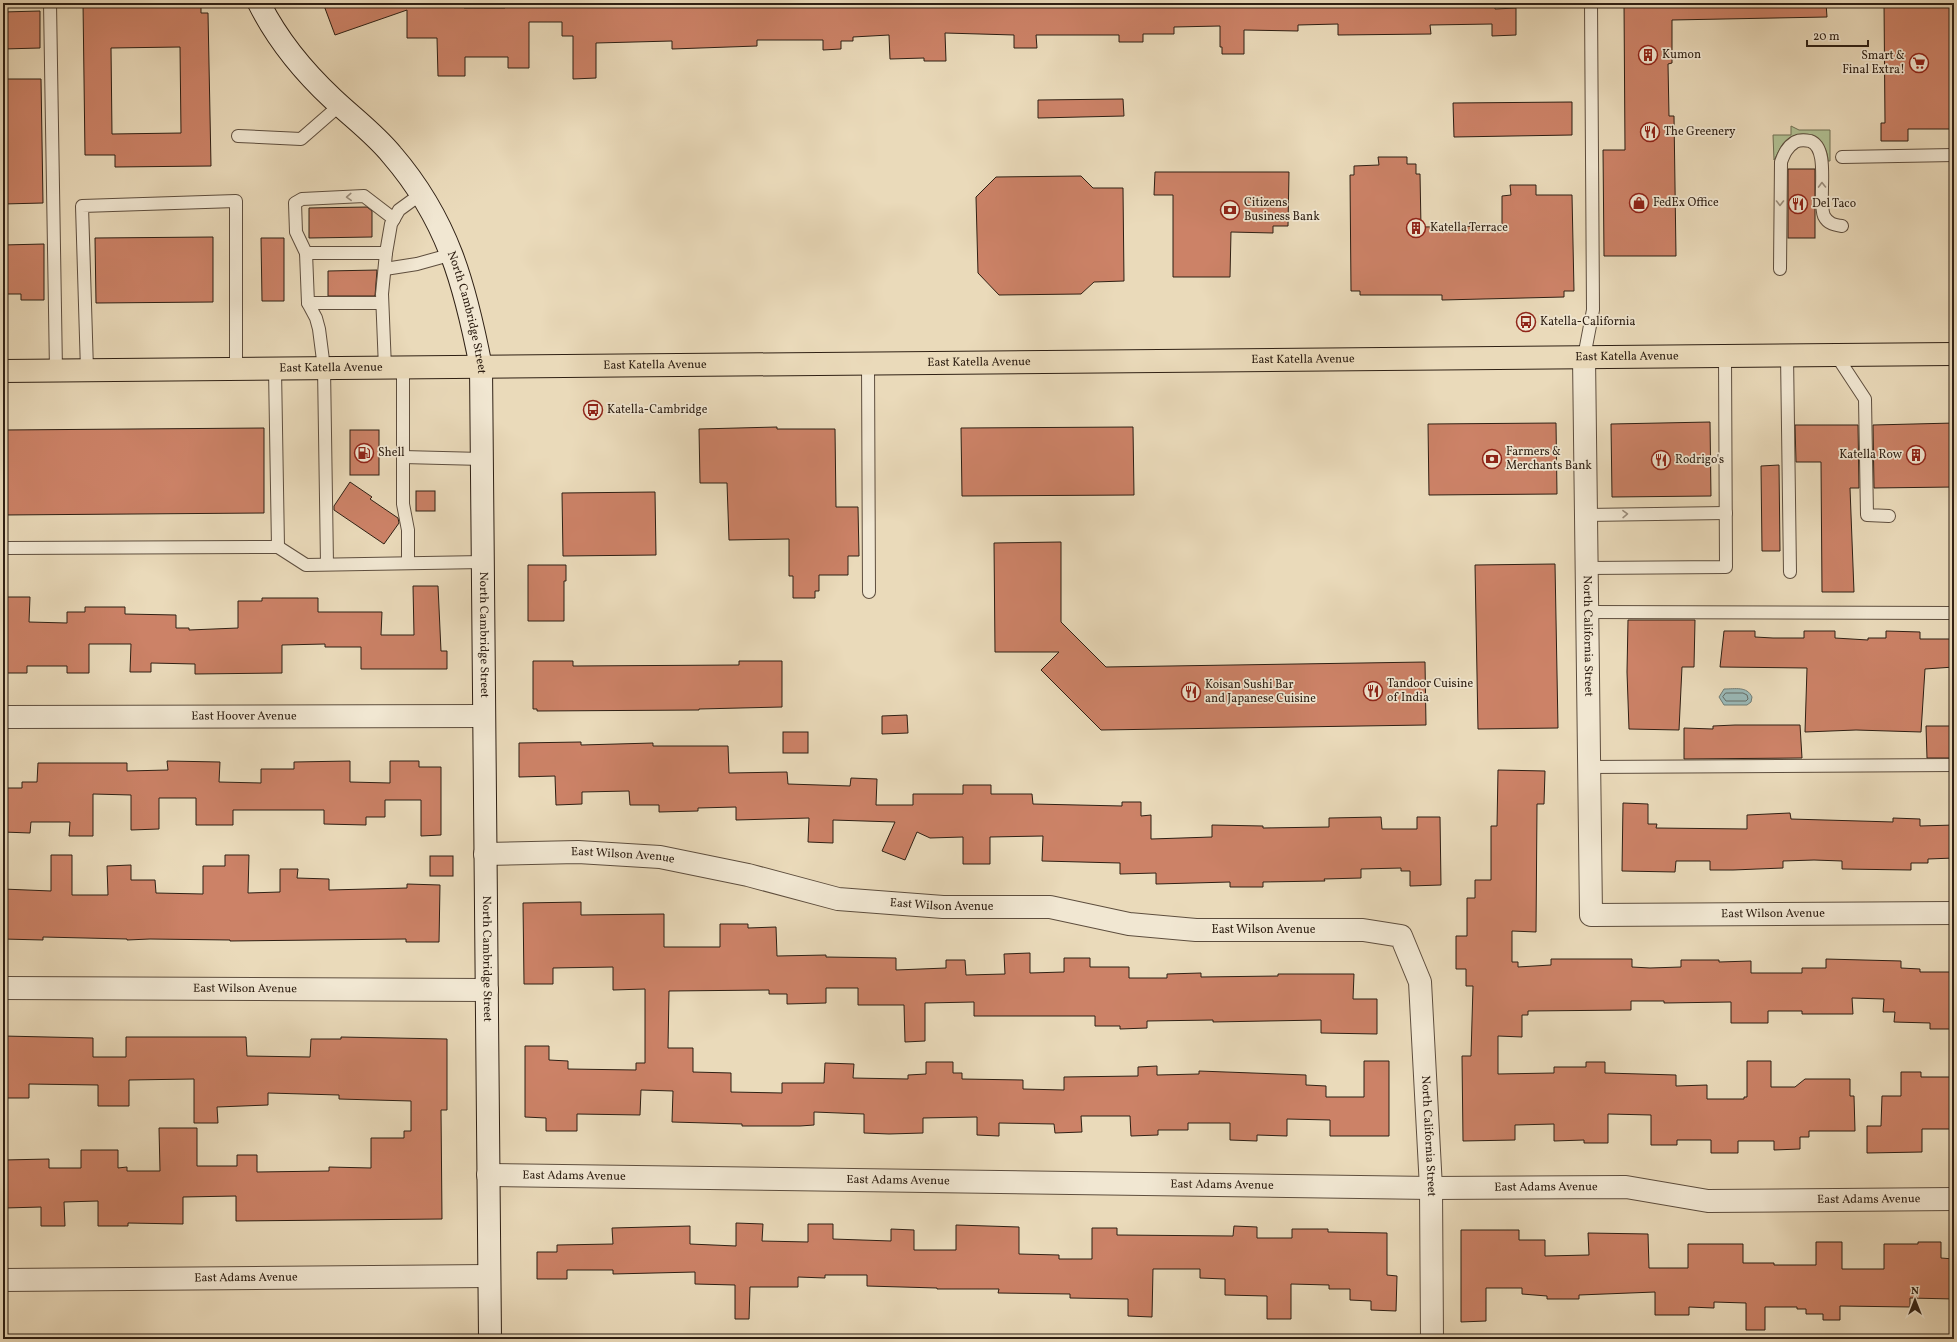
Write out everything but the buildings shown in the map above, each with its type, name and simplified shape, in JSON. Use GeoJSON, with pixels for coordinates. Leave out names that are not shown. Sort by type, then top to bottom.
{"type":"FeatureCollection","features":[{"type":"Feature","properties":{"kind":"main road","name":"East Katella Avenue"},"geometry":{"type":"LineString","coordinates":[[3,371],[1954,354]]}},
{"type":"Feature","properties":{"kind":"street","name":"North Cambridge Street"},"geometry":{"type":"LineString","coordinates":[[259,3],[277,34],[296,60],[340,105],[392,154],[421,194],[436,218],[452,254],[470,311],[481,367],[490,1339]]}},
{"type":"Feature","properties":{"kind":"street","name":"North California Street"},"geometry":{"type":"LineString","coordinates":[[1584,357],[1591,915]]}},
{"type":"Feature","properties":{"kind":"street","name":"East Hoover Avenue"},"geometry":{"type":"LineString","coordinates":[[3,717],[484,716]]}},
{"type":"Feature","properties":{"kind":"street","name":"East Wilson Avenue"},"geometry":{"type":"LineString","coordinates":[[485,854],[578,852],[660,857],[748,875],[838,899],[942,907],[1050,907],[1129,924],[1196,930],[1363,930],[1401,936]]}},
{"type":"Feature","properties":{"kind":"street","name":"East Wilson Avenue"},"geometry":{"type":"LineString","coordinates":[[1591,915],[1954,913]]}},
{"type":"Feature","properties":{"kind":"street","name":"North California Street"},"geometry":{"type":"LineString","coordinates":[[1401,936],[1420,982],[1430,1188],[1432,1339]]}},
{"type":"Feature","properties":{"kind":"street","name":"East Wilson Avenue"},"geometry":{"type":"LineString","coordinates":[[3,988],[487,990]]}},
{"type":"Feature","properties":{"kind":"street","name":"East Adams Avenue"},"geometry":{"type":"LineString","coordinates":[[488,1175],[1430,1188],[1626,1187],[1708,1202],[1954,1199]]}},
{"type":"Feature","properties":{"kind":"street","name":"East Adams Avenue"},"geometry":{"type":"LineString","coordinates":[[3,1280],[489,1276]]}},
{"type":"Feature","properties":{"kind":"lane"},"geometry":{"type":"LineString","coordinates":[[50,3],[56,371]]}},
{"type":"Feature","properties":{"kind":"lane"},"geometry":{"type":"LineString","coordinates":[[1584,357],[1593,310],[1591,3]]}},
{"type":"Feature","properties":{"kind":"lane"},"geometry":{"type":"LineString","coordinates":[[238,136],[301,139],[340,105]]}},
{"type":"Feature","properties":{"kind":"lane"},"geometry":{"type":"LineString","coordinates":[[1780,269],[1781,162],[1789,147],[1796,141],[1805,140],[1813,142],[1818,146],[1822,159],[1822,200],[1825,217],[1829,222],[1842,226]]}},
{"type":"Feature","properties":{"kind":"lane"},"geometry":{"type":"LineString","coordinates":[[1842,156],[1954,155]]}},
{"type":"Feature","properties":{"kind":"lane"},"geometry":{"type":"LineString","coordinates":[[408,563],[408,530],[403,504],[403,457],[394,368],[382,303],[384,269],[391,224],[399,210],[421,194]]}},
{"type":"Feature","properties":{"kind":"lane"},"geometry":{"type":"LineString","coordinates":[[327,564],[324,368],[318,324],[308,303],[306,252],[296,232],[295,203],[302,199],[364,196],[394,219]]}},
{"type":"Feature","properties":{"kind":"lane"},"geometry":{"type":"LineString","coordinates":[[87,370],[82,206],[236,201],[236,369]]}},
{"type":"Feature","properties":{"kind":"lane"},"geometry":{"type":"LineString","coordinates":[[306,252],[386,253]]}},
{"type":"Feature","properties":{"kind":"lane"},"geometry":{"type":"LineString","coordinates":[[384,269],[417,264],[452,254]]}},
{"type":"Feature","properties":{"kind":"lane"},"geometry":{"type":"LineString","coordinates":[[308,303],[382,303]]}},
{"type":"Feature","properties":{"kind":"lane"},"geometry":{"type":"LineString","coordinates":[[1787,355],[1790,572]]}},
{"type":"Feature","properties":{"kind":"lane"},"geometry":{"type":"LineString","coordinates":[[1836,355],[1865,399],[1867,515],[1889,516]]}},
{"type":"Feature","properties":{"kind":"lane"},"geometry":{"type":"LineString","coordinates":[[1586,568],[1726,567],[1725,356]]}},
{"type":"Feature","properties":{"kind":"lane"},"geometry":{"type":"LineString","coordinates":[[868,363],[869,592]]}},
{"type":"Feature","properties":{"kind":"lane"},"geometry":{"type":"LineString","coordinates":[[275,369],[278,547]]}},
{"type":"Feature","properties":{"kind":"lane"},"geometry":{"type":"LineString","coordinates":[[403,457],[482,459]]}},
{"type":"Feature","properties":{"kind":"lane"},"geometry":{"type":"LineString","coordinates":[[1586,515],[1726,513]]}},
{"type":"Feature","properties":{"kind":"lane"},"geometry":{"type":"LineString","coordinates":[[3,548],[278,547],[306,565],[483,562]]}},
{"type":"Feature","properties":{"kind":"lane"},"geometry":{"type":"LineString","coordinates":[[1587,612],[1954,613]]}},
{"type":"Feature","properties":{"kind":"lane"},"geometry":{"type":"LineString","coordinates":[[1589,767],[1954,765]]}},
{"type":"Feature","properties":{"kind":"green space"},"geometry":{"type":"Polygon","coordinates":[[[1791,126],[1799,130],[1830,130],[1830,161],[1828,161],[1827,154],[1820,142],[1809,135],[1802,134],[1795,135],[1785,141],[1774,160],[1773,135],[1791,135],[1791,126]]]}},
{"type":"Feature","properties":{"kind":"water"},"geometry":{"type":"Polygon","coordinates":[[[1724,689],[1740,689],[1747,691],[1752,697],[1751,702],[1747,705],[1724,705],[1719,697],[1724,689]]]}},
{"type":"Feature","properties":{"kind":"place","name":"Kumon"},"geometry":{"type":"Point","coordinates":[1648,55]}},
{"type":"Feature","properties":{"kind":"place","name":"Smart & Final Extra!"},"geometry":{"type":"Point","coordinates":[1919,63]}},
{"type":"Feature","properties":{"kind":"place","name":"The Greenery"},"geometry":{"type":"Point","coordinates":[1650,132]}},
{"type":"Feature","properties":{"kind":"place","name":"FedEx Office"},"geometry":{"type":"Point","coordinates":[1639,203]}},
{"type":"Feature","properties":{"kind":"place","name":"Del Taco"},"geometry":{"type":"Point","coordinates":[1798,204]}},
{"type":"Feature","properties":{"kind":"place","name":"Citizens Business Bank"},"geometry":{"type":"Point","coordinates":[1230,210]}},
{"type":"Feature","properties":{"kind":"place","name":"Katella Terrace"},"geometry":{"type":"Point","coordinates":[1416,228]}},
{"type":"Feature","properties":{"kind":"place","name":"Katella-California"},"geometry":{"type":"Point","coordinates":[1526,322]}},
{"type":"Feature","properties":{"kind":"place","name":"Katella-Cambridge"},"geometry":{"type":"Point","coordinates":[593,410]}},
{"type":"Feature","properties":{"kind":"place","name":"Shell"},"geometry":{"type":"Point","coordinates":[364,453]}},
{"type":"Feature","properties":{"kind":"place","name":"Katella Row"},"geometry":{"type":"Point","coordinates":[1916,455]}},
{"type":"Feature","properties":{"kind":"place","name":"Farmers & Merchants Bank"},"geometry":{"type":"Point","coordinates":[1492,459]}},
{"type":"Feature","properties":{"kind":"place","name":"Rodrigo's"},"geometry":{"type":"Point","coordinates":[1661,460]}},
{"type":"Feature","properties":{"kind":"place","name":"Tandoor Cuisine of India"},"geometry":{"type":"Point","coordinates":[1373,691]}},
{"type":"Feature","properties":{"kind":"place","name":"Koisan Sushi Bar and Japanese Cuisine"},"geometry":{"type":"Point","coordinates":[1191,692]}}]}
